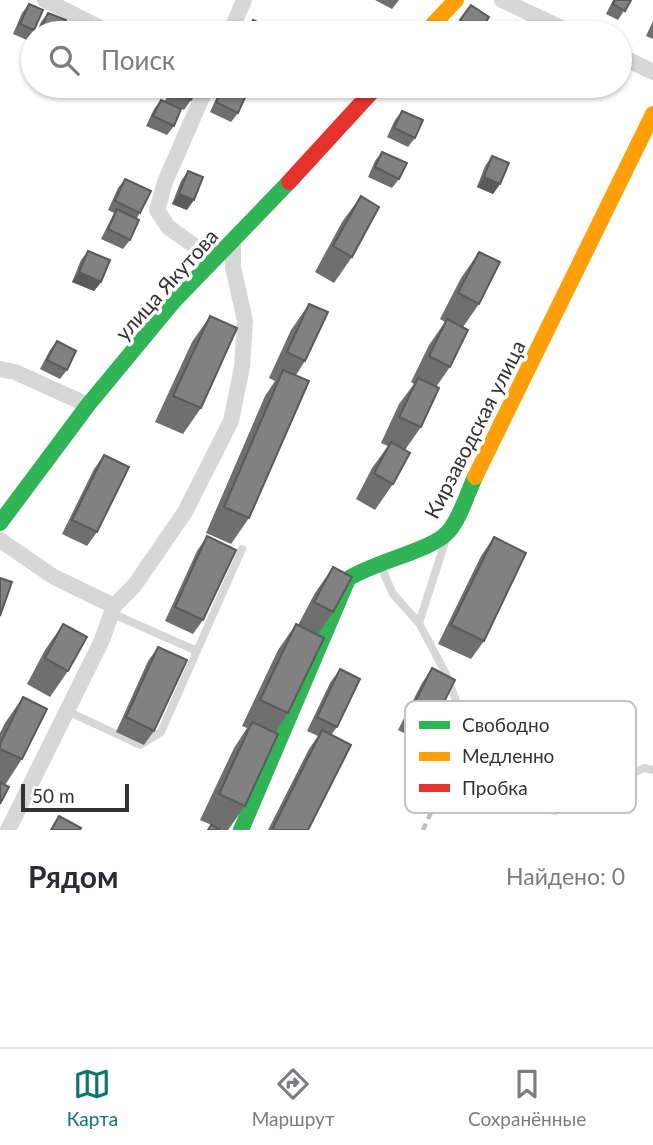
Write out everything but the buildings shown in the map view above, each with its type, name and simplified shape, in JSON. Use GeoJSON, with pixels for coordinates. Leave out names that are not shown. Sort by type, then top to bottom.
{"type":"FeatureCollection","features":[{"type":"Feature","properties":{"kind":"street"},"geometry":{"type":"LineString","coordinates":[[45,0],[86,21]]}},
{"type":"Feature","properties":{"kind":"street"},"geometry":{"type":"LineString","coordinates":[[235,21],[244,0]]}},
{"type":"Feature","properties":{"kind":"street"},"geometry":{"type":"LineString","coordinates":[[436,21],[456,0]]}},
{"type":"Feature","properties":{"kind":"street"},"geometry":{"type":"LineString","coordinates":[[502,0],[547,21]]}},
{"type":"Feature","properties":{"kind":"street"},"geometry":{"type":"LineString","coordinates":[[632,62],[653,72]]}},
{"type":"Feature","properties":{"kind":"street"},"geometry":{"type":"LineString","coordinates":[[202,98],[165,182],[156,210],[168,227],[213,259]]}},
{"type":"Feature","properties":{"kind":"street","name":"улица Якутова"},"geometry":{"type":"LineString","coordinates":[[0,523],[88,405],[174,301],[213,259],[233,242],[366,98]]}},
{"type":"Feature","properties":{"kind":"street","name":"Кирзаводская улица"},"geometry":{"type":"LineString","coordinates":[[241,830],[348,579],[379,562],[410,553],[448,533],[653,114]]}},
{"type":"Feature","properties":{"kind":"street"},"geometry":{"type":"LineString","coordinates":[[8,830],[65,710],[102,640],[113,610],[134,586],[185,512],[231,421],[242,368],[246,321],[233,267],[233,242]]}},
{"type":"Feature","properties":{"kind":"street"},"geometry":{"type":"LineString","coordinates":[[0,369],[15,372],[88,405]]}},
{"type":"Feature","properties":{"kind":"street"},"geometry":{"type":"LineString","coordinates":[[0,540],[54,577],[113,610]]}},
{"type":"Feature","properties":{"kind":"lane"},"geometry":{"type":"LineString","coordinates":[[419,623],[448,533]]}},
{"type":"Feature","properties":{"kind":"lane"},"geometry":{"type":"LineString","coordinates":[[65,710],[140,745],[149,742],[161,732],[242,549]]}},
{"type":"Feature","properties":{"kind":"lane"},"geometry":{"type":"LineString","coordinates":[[379,562],[393,594],[419,623],[446,674],[456,701]]}},
{"type":"Feature","properties":{"kind":"lane"},"geometry":{"type":"LineString","coordinates":[[113,610],[197,651]]}},
{"type":"Feature","properties":{"kind":"lane"},"geometry":{"type":"LineString","coordinates":[[636,772],[644,768],[653,770]]}},
{"type":"Feature","properties":{"kind":"railway"},"geometry":{"type":"LineString","coordinates":[[423,830],[431,813]]}},
{"type":"Feature","properties":{"kind":"traffic: fast"},"geometry":{"type":"LineString","coordinates":[[0,523],[88,405],[174,301],[289,182]]}},
{"type":"Feature","properties":{"kind":"traffic: fast"},"geometry":{"type":"LineString","coordinates":[[241,830],[348,579],[440,539],[456,520],[475,477]]}},
{"type":"Feature","properties":{"kind":"traffic: slow"},"geometry":{"type":"LineString","coordinates":[[436,21],[456,0]]}},
{"type":"Feature","properties":{"kind":"traffic: slow"},"geometry":{"type":"LineString","coordinates":[[475,477],[653,114]]}},
{"type":"Feature","properties":{"kind":"traffic: jam"},"geometry":{"type":"LineString","coordinates":[[289,182],[366,98]]}}]}
